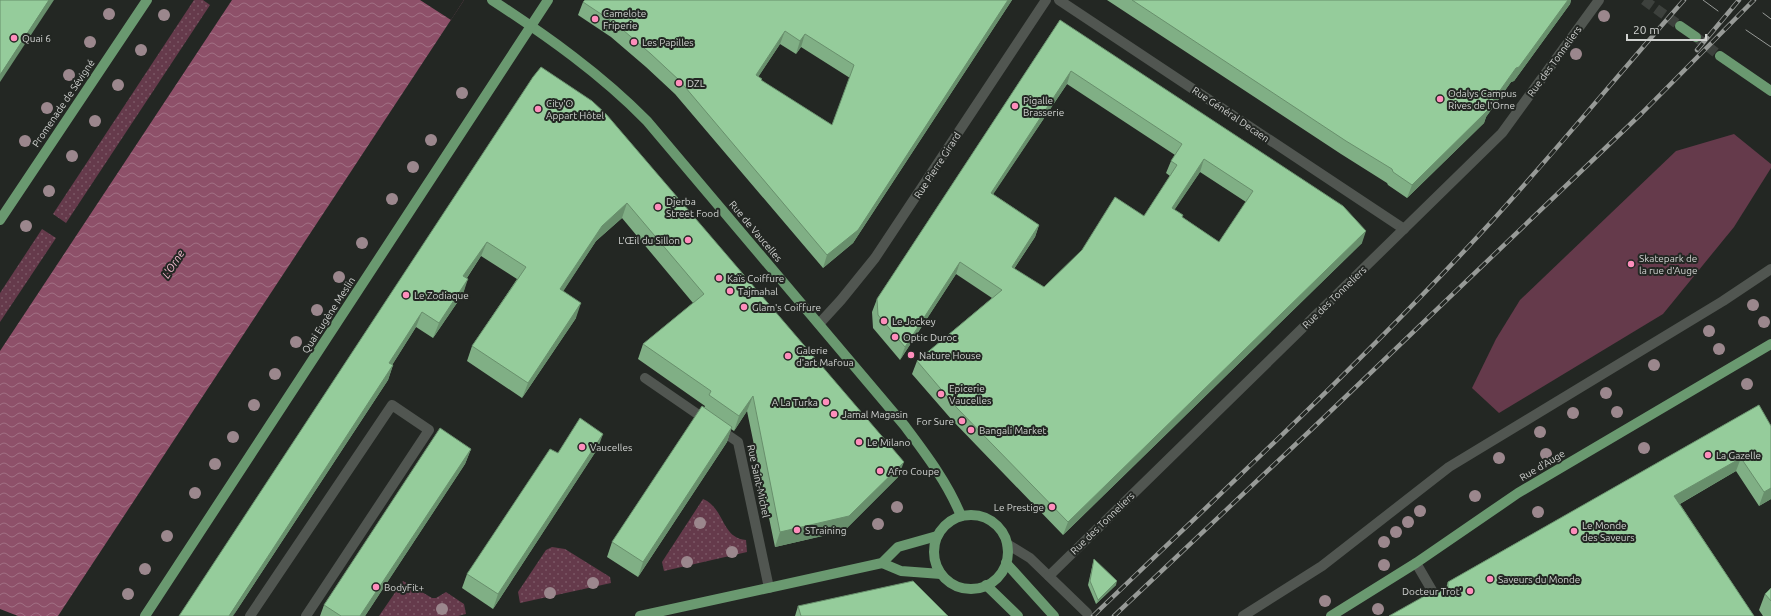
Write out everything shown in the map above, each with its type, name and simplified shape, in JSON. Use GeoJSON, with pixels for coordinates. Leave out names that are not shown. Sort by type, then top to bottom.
{"type":"FeatureCollection","features":[{"type":"Feature","properties":{"kind":"main road","name":"Promenade de Sévigné"},"geometry":{"type":"LineString","coordinates":[[0,220],[147,0]]}},
{"type":"Feature","properties":{"kind":"main road","name":"Rue de Vaucelles"},"geometry":{"type":"LineString","coordinates":[[492,0],[594,72],[627,100],[648,121],[904,425],[924,452],[955,501],[961,516]]}},
{"type":"Feature","properties":{"kind":"main road","name":"Quai Eugène Meslin"},"geometry":{"type":"LineString","coordinates":[[146,616],[548,0]]}},
{"type":"Feature","properties":{"kind":"main road"},"geometry":{"type":"LineString","coordinates":[[1680,26],[1696,37]]}},
{"type":"Feature","properties":{"kind":"main road"},"geometry":{"type":"LineString","coordinates":[[1720,56],[1771,91]]}},
{"type":"Feature","properties":{"kind":"main road","name":"Rue d'Auge"},"geometry":{"type":"LineString","coordinates":[[1331,616],[1416,562],[1518,493],[1771,344]]}},
{"type":"Feature","properties":{"kind":"main road"},"geometry":{"type":"LineString","coordinates":[[973,514],[984,517],[995,523],[1002,532],[1007,544],[1008,554],[1006,564],[998,576],[986,586],[974,589],[961,588],[940,574],[935,562],[933,549],[936,536],[947,524],[961,516],[973,514]]}},
{"type":"Feature","properties":{"kind":"main road"},"geometry":{"type":"LineString","coordinates":[[640,616],[882,563],[898,547],[936,536]]}},
{"type":"Feature","properties":{"kind":"main road"},"geometry":{"type":"LineString","coordinates":[[882,563],[901,572],[940,574]]}},
{"type":"Feature","properties":{"kind":"main road"},"geometry":{"type":"LineString","coordinates":[[1006,564],[1054,616]]}},
{"type":"Feature","properties":{"kind":"main road"},"geometry":{"type":"LineString","coordinates":[[986,586],[1018,616]]}},
{"type":"Feature","properties":{"kind":"street","name":"Rue Pierre Girard"},"geometry":{"type":"LineString","coordinates":[[819,324],[841,300],[875,258],[1046,0]]}},
{"type":"Feature","properties":{"kind":"street","name":"Rue Général Decaen"},"geometry":{"type":"LineString","coordinates":[[1059,0],[1404,229]]}},
{"type":"Feature","properties":{"kind":"street","name":"Rue des Tonneliers"},"geometry":{"type":"LineString","coordinates":[[1049,576],[1502,133],[1599,0]]}},
{"type":"Feature","properties":{"kind":"street"},"geometry":{"type":"LineString","coordinates":[[1243,616],[1322,566],[1448,467],[1716,305],[1771,270]]}},
{"type":"Feature","properties":{"kind":"street","name":"Rue Saint-Michel"},"geometry":{"type":"LineString","coordinates":[[645,378],[738,442],[769,588]]}},
{"type":"Feature","properties":{"kind":"street"},"geometry":{"type":"LineString","coordinates":[[250,616],[392,405],[429,430],[306,616]]}},
{"type":"Feature","properties":{"kind":"street"},"geometry":{"type":"LineString","coordinates":[[1007,544],[1030,558],[1087,613]]}},
{"type":"Feature","properties":{"kind":"street"},"geometry":{"type":"LineString","coordinates":[[1416,562],[1437,599]]}},
{"type":"Feature","properties":{"kind":"shaded area"},"geometry":{"type":"Polygon","coordinates":[[[194,0],[203,0],[210,5],[66,223],[53,214],[194,0]]]}},
{"type":"Feature","properties":{"kind":"shaded area","name":"Skatepark de la rue d'Auge"},"geometry":{"type":"Polygon","coordinates":[[[1734,134],[1771,164],[1771,168],[1734,227],[1663,314],[1499,413],[1472,388],[1496,339],[1520,300],[1676,151],[1734,134]]]}},
{"type":"Feature","properties":{"kind":"shaded area"},"geometry":{"type":"Polygon","coordinates":[[[42,229],[56,238],[0,322],[0,293],[42,229]]]}},
{"type":"Feature","properties":{"kind":"shaded area"},"geometry":{"type":"Polygon","coordinates":[[[703,499],[710,503],[715,509],[727,529],[732,534],[738,538],[746,540],[747,552],[664,571],[662,562],[703,499]]]}},
{"type":"Feature","properties":{"kind":"shaded area"},"geometry":{"type":"Polygon","coordinates":[[[552,547],[565,549],[610,577],[611,583],[520,603],[518,592],[546,550],[552,547]]]}},
{"type":"Feature","properties":{"kind":"shaded area"},"geometry":{"type":"Polygon","coordinates":[[[403,581],[432,598],[436,598],[446,592],[464,604],[466,614],[458,616],[379,616],[403,581]]]}},
{"type":"Feature","properties":{"kind":"water","name":"L'Orne"},"geometry":{"type":"Polygon","coordinates":[[[232,0],[464,0],[58,616],[0,616],[0,351],[232,0]]]}},
{"type":"Feature","properties":{"kind":"pier"},"geometry":{"type":"Polygon","coordinates":[[[420,0],[464,0],[451,20],[420,0]]]}},
{"type":"Feature","properties":{"kind":"pier"},"geometry":{"type":"Polygon","coordinates":[[[0,609],[18,616],[0,616],[0,609]]]}},
{"type":"Feature","properties":{"kind":"building","name":"Quai 6"},"geometry":{"type":"Polygon","coordinates":[[[0,0],[49,0],[0,75],[0,0]]]}},
{"type":"Feature","properties":{"kind":"building"},"geometry":{"type":"Polygon","coordinates":[[[585,0],[1008,0],[858,230],[827,255],[680,81],[616,24],[583,2],[585,0]],[[785,31],[756,75],[762,79],[761,80],[832,125],[854,65],[805,34],[800,41],[785,31]]]}},
{"type":"Feature","properties":{"kind":"building"},"geometry":{"type":"Polygon","coordinates":[[[1132,0],[1568,0],[1519,67],[1516,68],[1489,106],[1489,109],[1412,185],[1393,172],[1392,169],[1346,141],[1132,0]]]}},
{"type":"Feature","properties":{"kind":"building"},"geometry":{"type":"Polygon","coordinates":[[[1060,20],[1343,206],[1366,231],[1068,522],[957,408],[917,361],[1002,290],[960,262],[905,347],[878,315],[877,299],[1060,20]],[[1071,71],[991,193],[1039,225],[1012,267],[1044,287],[1082,250],[1115,197],[1144,216],[1177,165],[1171,161],[1182,144],[1071,71]],[[1204,159],[1172,208],[1183,215],[1182,217],[1219,242],[1253,191],[1204,159]]]}},
{"type":"Feature","properties":{"kind":"building"},"geometry":{"type":"Polygon","coordinates":[[[541,67],[592,101],[606,114],[904,462],[849,516],[780,532],[753,396],[739,416],[709,395],[711,391],[643,344],[704,294],[627,203],[602,226],[560,289],[581,303],[528,383],[472,346],[526,267],[487,242],[463,276],[468,279],[439,323],[422,312],[389,363],[393,365],[229,616],[179,616],[533,77],[541,67]]]}},
{"type":"Feature","properties":{"kind":"building"},"geometry":{"type":"Polygon","coordinates":[[[1759,405],[1771,426],[1771,488],[1764,492],[1741,458],[1674,496],[1754,616],[1389,616],[1437,589],[1439,591],[1445,591],[1448,588],[1448,582],[1759,405]]]}},
{"type":"Feature","properties":{"kind":"building"},"geometry":{"type":"Polygon","coordinates":[[[702,406],[732,427],[643,562],[612,542],[702,406]]]}},
{"type":"Feature","properties":{"kind":"building"},"geometry":{"type":"Polygon","coordinates":[[[580,418],[603,434],[498,594],[467,574],[550,449],[558,453],[580,418]]]}},
{"type":"Feature","properties":{"kind":"building"},"geometry":{"type":"Polygon","coordinates":[[[440,428],[471,449],[360,616],[341,616],[324,605],[440,428]]]}},
{"type":"Feature","properties":{"kind":"building"},"geometry":{"type":"Polygon","coordinates":[[[1094,559],[1117,581],[1098,600],[1090,581],[1094,559]]]}},
{"type":"Feature","properties":{"kind":"building"},"geometry":{"type":"Polygon","coordinates":[[[913,581],[948,616],[801,616],[798,606],[913,581]]]}},
{"type":"Feature","properties":{"kind":"building"},"geometry":{"type":"Polygon","coordinates":[[[1771,588],[1771,601],[1765,594],[1771,588]]]}},
{"type":"Feature","properties":{"kind":"tunnel"},"geometry":{"type":"LineString","coordinates":[[1644,0],[1680,26]]}},
{"type":"Feature","properties":{"kind":"tunnel"},"geometry":{"type":"LineString","coordinates":[[1696,37],[1720,56]]}},
{"type":"Feature","properties":{"kind":"tram line"},"geometry":{"type":"LineString","coordinates":[[1703,0],[1718,11]]}},
{"type":"Feature","properties":{"kind":"tram line"},"geometry":{"type":"LineString","coordinates":[[1763,13],[1771,19]]}},
{"type":"Feature","properties":{"kind":"tram line"},"geometry":{"type":"LineString","coordinates":[[1746,30],[1771,47]]}},
{"type":"Feature","properties":{"kind":"railway"},"geometry":{"type":"LineString","coordinates":[[1093,616],[1290,427],[1387,331],[1481,233],[1684,0]]}},
{"type":"Feature","properties":{"kind":"railway"},"geometry":{"type":"LineString","coordinates":[[1697,50],[1739,0]]}},
{"type":"Feature","properties":{"kind":"railway"},"geometry":{"type":"LineString","coordinates":[[1114,616],[1642,113],[1754,0]]}},
{"type":"Feature","properties":{"kind":"place","name":"Camelote Friperie"},"geometry":{"type":"Point","coordinates":[595,19]}},
{"type":"Feature","properties":{"kind":"place","name":"Quai 6"},"geometry":{"type":"Point","coordinates":[14,38]}},
{"type":"Feature","properties":{"kind":"place","name":"Les Papilles"},"geometry":{"type":"Point","coordinates":[634,42]}},
{"type":"Feature","properties":{"kind":"place","name":"DZL"},"geometry":{"type":"Point","coordinates":[679,83]}},
{"type":"Feature","properties":{"kind":"place","name":"Odalys Campus Rives de l'Orne"},"geometry":{"type":"Point","coordinates":[1440,99]}},
{"type":"Feature","properties":{"kind":"place","name":"Pigalle Brasserie"},"geometry":{"type":"Point","coordinates":[1015,106]}},
{"type":"Feature","properties":{"kind":"place","name":"City'O Appart Hôtel"},"geometry":{"type":"Point","coordinates":[538,109]}},
{"type":"Feature","properties":{"kind":"place","name":"Djerba Street Food"},"geometry":{"type":"Point","coordinates":[658,207]}},
{"type":"Feature","properties":{"kind":"place","name":"L'Œil du Sillon"},"geometry":{"type":"Point","coordinates":[688,240]}},
{"type":"Feature","properties":{"kind":"place","name":"Skatepark de la rue d'Auge"},"geometry":{"type":"Point","coordinates":[1631,264]}},
{"type":"Feature","properties":{"kind":"place","name":"Kaïs Coiffure"},"geometry":{"type":"Point","coordinates":[719,278]}},
{"type":"Feature","properties":{"kind":"place","name":"Tajmahal"},"geometry":{"type":"Point","coordinates":[730,291]}},
{"type":"Feature","properties":{"kind":"place","name":"Le Zodiaque"},"geometry":{"type":"Point","coordinates":[406,295]}},
{"type":"Feature","properties":{"kind":"place","name":"Glam's Coiffure"},"geometry":{"type":"Point","coordinates":[744,307]}},
{"type":"Feature","properties":{"kind":"place","name":"Le Jockey"},"geometry":{"type":"Point","coordinates":[884,321]}},
{"type":"Feature","properties":{"kind":"place","name":"Optic Duroc"},"geometry":{"type":"Point","coordinates":[895,337]}},
{"type":"Feature","properties":{"kind":"place","name":"Nature House"},"geometry":{"type":"Point","coordinates":[911,355]}},
{"type":"Feature","properties":{"kind":"place","name":"Galerie d'art Mafoua"},"geometry":{"type":"Point","coordinates":[788,356]}},
{"type":"Feature","properties":{"kind":"place","name":"Epicerie Vaucelles"},"geometry":{"type":"Point","coordinates":[941,394]}},
{"type":"Feature","properties":{"kind":"place","name":"A La Turka"},"geometry":{"type":"Point","coordinates":[826,402]}},
{"type":"Feature","properties":{"kind":"place","name":"Jamal Magasin"},"geometry":{"type":"Point","coordinates":[834,414]}},
{"type":"Feature","properties":{"kind":"place","name":"For Sure"},"geometry":{"type":"Point","coordinates":[962,421]}},
{"type":"Feature","properties":{"kind":"place","name":"Bangali Market"},"geometry":{"type":"Point","coordinates":[971,430]}},
{"type":"Feature","properties":{"kind":"place","name":"Le Milano"},"geometry":{"type":"Point","coordinates":[859,442]}},
{"type":"Feature","properties":{"kind":"place","name":"Vaucelles"},"geometry":{"type":"Point","coordinates":[582,447]}},
{"type":"Feature","properties":{"kind":"place","name":"La Gazelle"},"geometry":{"type":"Point","coordinates":[1708,455]}},
{"type":"Feature","properties":{"kind":"place","name":"Afro Coupe"},"geometry":{"type":"Point","coordinates":[880,471]}},
{"type":"Feature","properties":{"kind":"place","name":"Le Prestige"},"geometry":{"type":"Point","coordinates":[1052,507]}},
{"type":"Feature","properties":{"kind":"place","name":"STraining"},"geometry":{"type":"Point","coordinates":[797,530]}},
{"type":"Feature","properties":{"kind":"place","name":"Le Monde des Saveurs"},"geometry":{"type":"Point","coordinates":[1574,531]}},
{"type":"Feature","properties":{"kind":"place","name":"Saveurs du Monde"},"geometry":{"type":"Point","coordinates":[1490,579]}},
{"type":"Feature","properties":{"kind":"place","name":"BodyFit+"},"geometry":{"type":"Point","coordinates":[376,587]}},
{"type":"Feature","properties":{"kind":"place","name":"Docteur Trot'"},"geometry":{"type":"Point","coordinates":[1470,591]}}]}
